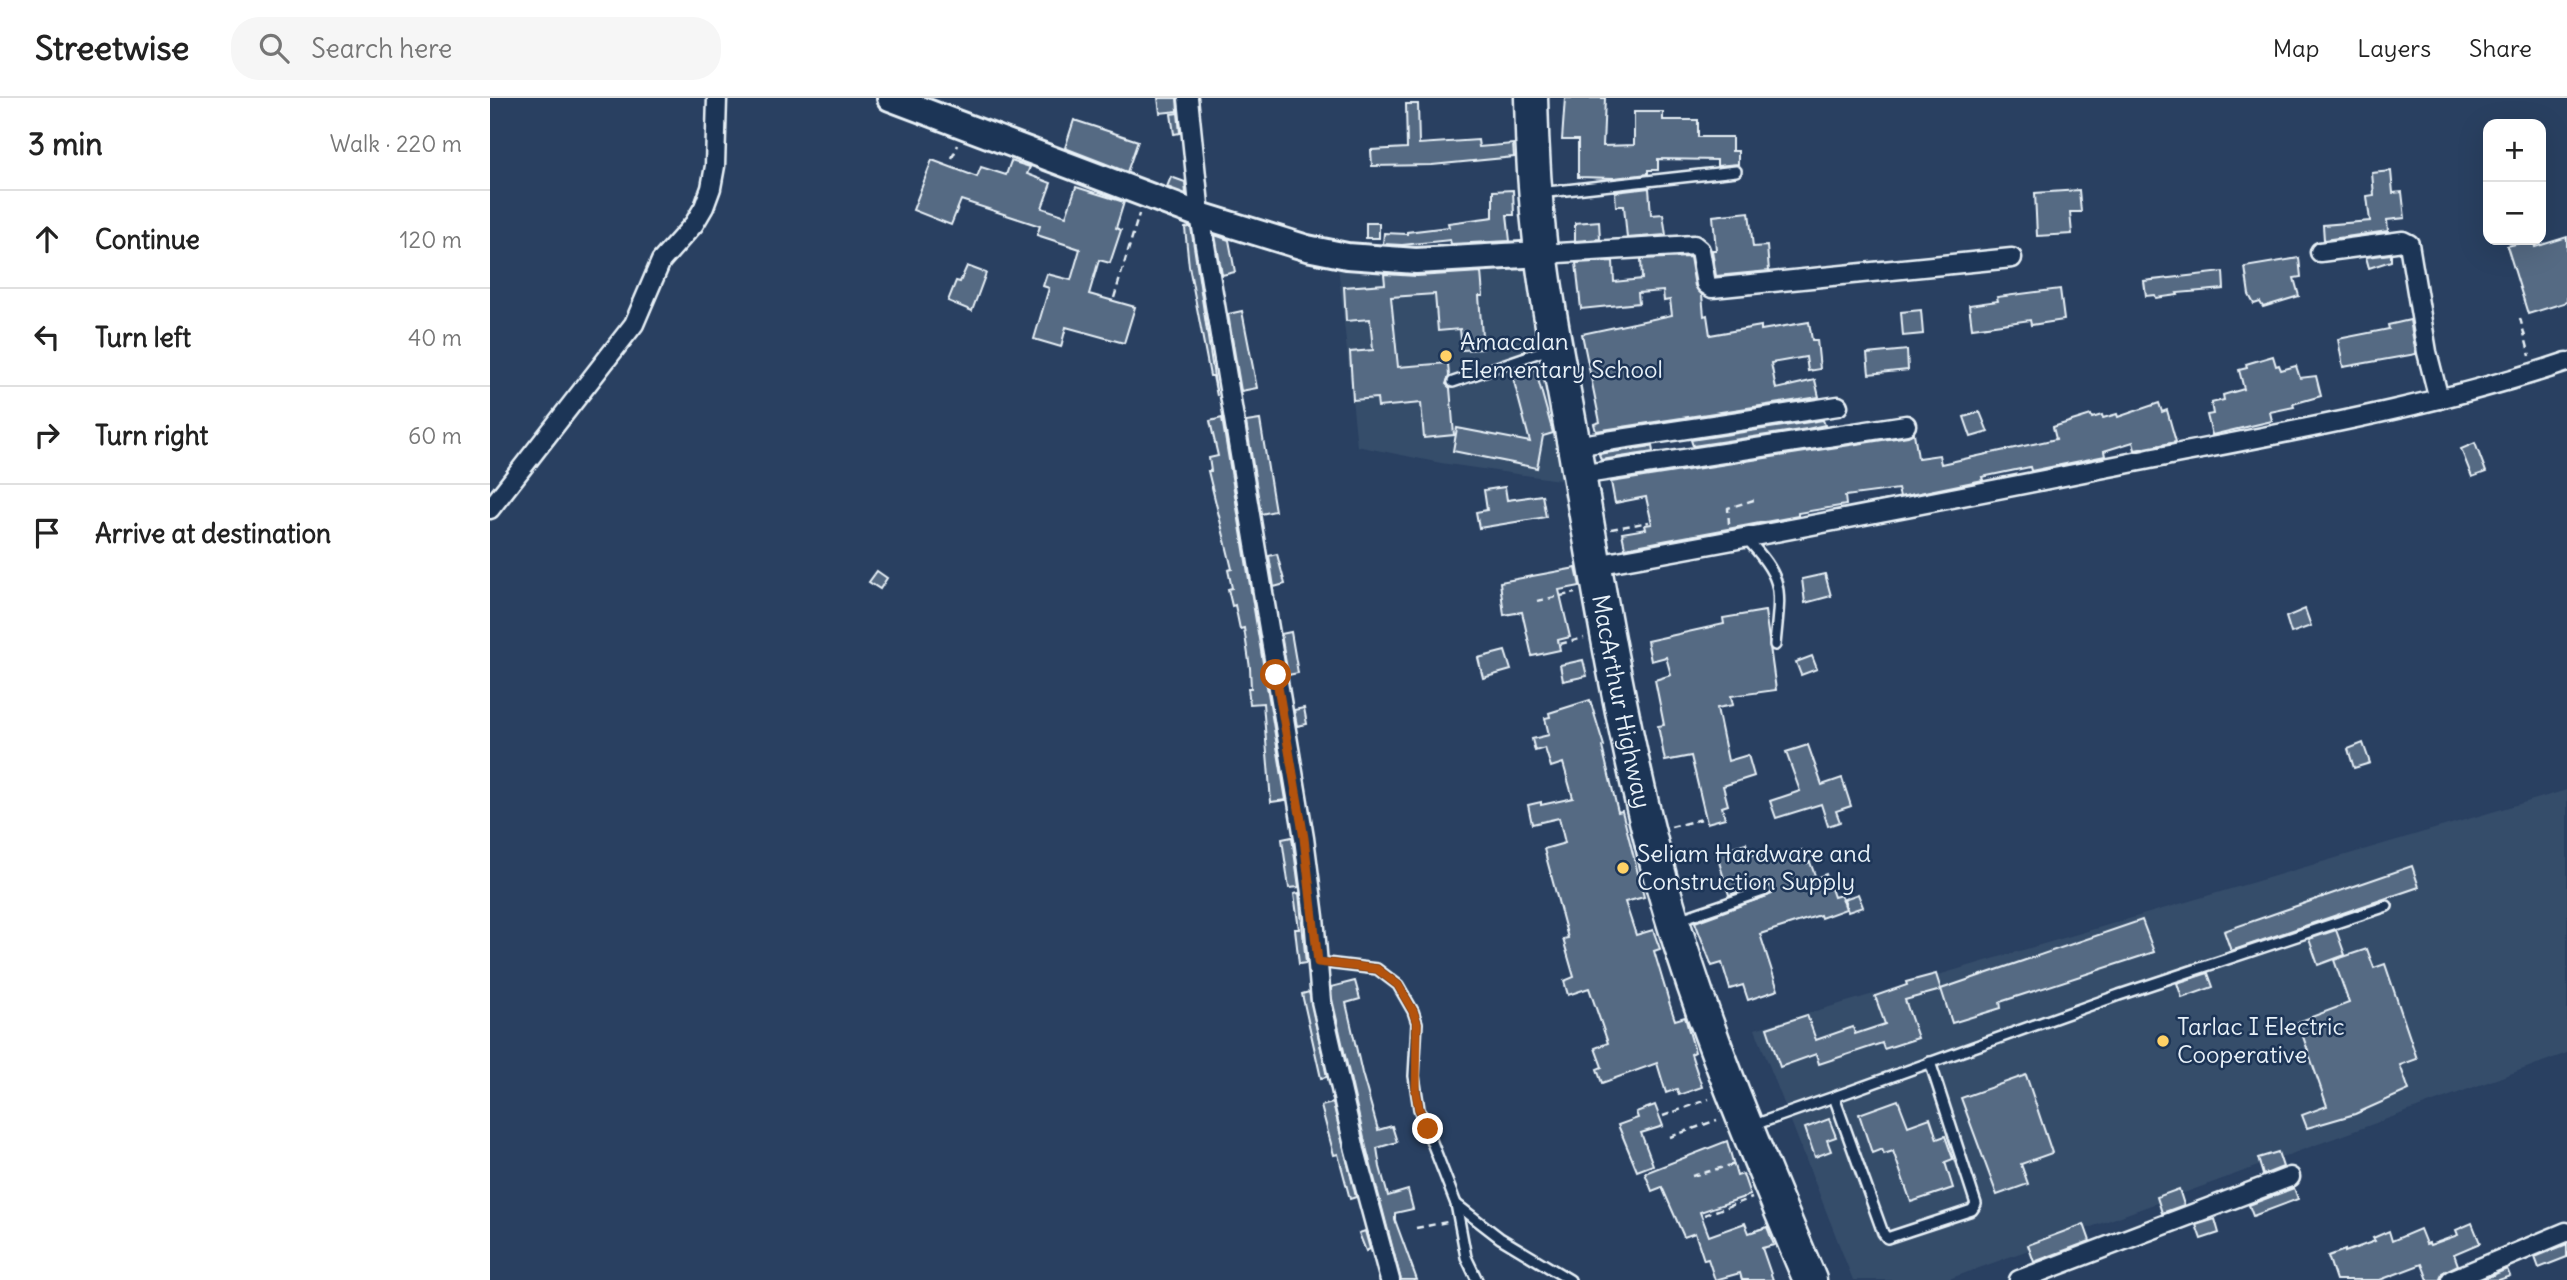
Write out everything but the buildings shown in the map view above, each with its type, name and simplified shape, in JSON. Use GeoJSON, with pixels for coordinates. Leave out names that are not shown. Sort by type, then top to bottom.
{"type":"FeatureCollection","features":[{"type":"Feature","properties":{"kind":"highway","name":"MacArthur Highway"},"geometry":{"type":"LineString","coordinates":[[1531,98],[1541,254],[1597,577],[1649,832],[1708,1028],[1805,1276]]}},
{"type":"Feature","properties":{"kind":"street"},"geometry":{"type":"LineString","coordinates":[[490,509],[634,324],[661,261],[694,224],[705,207],[715,166],[718,98]]}},
{"type":"Feature","properties":{"kind":"street"},"geometry":{"type":"LineString","coordinates":[[890,98],[1199,215],[1307,248],[1347,256],[1416,261],[1698,246],[1706,284],[1712,288],[2012,258]]}},
{"type":"Feature","properties":{"kind":"street"},"geometry":{"type":"LineString","coordinates":[[1188,98],[1199,215],[1304,838],[1321,1001],[1354,1150],[1390,1280]]}},
{"type":"Feature","properties":{"kind":"street"},"geometry":{"type":"LineString","coordinates":[[2320,252],[2403,241],[2409,244],[2427,352],[2440,399]]}},
{"type":"Feature","properties":{"kind":"street"},"geometry":{"type":"LineString","coordinates":[[1597,577],[1739,539],[2440,399],[2567,362]]}},
{"type":"Feature","properties":{"kind":"street"},"geometry":{"type":"LineString","coordinates":[[1577,461],[1838,406]]}},
{"type":"Feature","properties":{"kind":"street"},"geometry":{"type":"LineString","coordinates":[[1577,461],[1906,425]]}},
{"type":"Feature","properties":{"kind":"street"},"geometry":{"type":"LineString","coordinates":[[2019,1280],[2290,1177]]}},
{"type":"Feature","properties":{"kind":"street"},"geometry":{"type":"LineString","coordinates":[[2451,1280],[2566,1233]]}},
{"type":"Feature","properties":{"kind":"lane"},"geometry":{"type":"LineString","coordinates":[[1535,193],[1736,172]]}},
{"type":"Feature","properties":{"kind":"lane"},"geometry":{"type":"LineString","coordinates":[[1453,382],[1556,346]]}},
{"type":"Feature","properties":{"kind":"lane"},"geometry":{"type":"LineString","coordinates":[[1739,539],[1770,564],[1775,575],[1779,596],[1775,645]]}},
{"type":"Feature","properties":{"kind":"lane"},"geometry":{"type":"LineString","coordinates":[[1674,922],[1766,890]]}},
{"type":"Feature","properties":{"kind":"lane"},"geometry":{"type":"LineString","coordinates":[[1739,1111],[1834,1097],[2119,995],[2387,906]]}},
{"type":"Feature","properties":{"kind":"lane"},"geometry":{"type":"LineString","coordinates":[[1318,962],[1377,969],[1389,976],[1405,997],[1417,1023],[1414,1076],[1419,1109],[1457,1204],[1466,1257],[1477,1280]]}},
{"type":"Feature","properties":{"kind":"lane"},"geometry":{"type":"LineString","coordinates":[[1834,1097],[1887,1238],[1972,1210],[1976,1204],[1930,1062]]}},
{"type":"Feature","properties":{"kind":"lane"},"geometry":{"type":"LineString","coordinates":[[1457,1204],[1500,1238],[1570,1280]]}},
{"type":"Feature","properties":{"kind":"path"},"geometry":{"type":"LineString","coordinates":[[1114,298],[1145,194]]}},
{"type":"Feature","properties":{"kind":"path"},"geometry":{"type":"LineString","coordinates":[[2520,318],[2534,373]]}},
{"type":"Feature","properties":{"kind":"path"},"geometry":{"type":"LineString","coordinates":[[1739,539],[1727,510],[1754,500]]}},
{"type":"Feature","properties":{"kind":"path"},"geometry":{"type":"LineString","coordinates":[[1589,533],[1649,522]]}},
{"type":"Feature","properties":{"kind":"path"},"geometry":{"type":"LineString","coordinates":[[1537,601],[1597,577]]}},
{"type":"Feature","properties":{"kind":"path"},"geometry":{"type":"LineString","coordinates":[[1649,832],[1702,819]]}},
{"type":"Feature","properties":{"kind":"path"},"geometry":{"type":"LineString","coordinates":[[1663,1116],[1739,1111]]}},
{"type":"Feature","properties":{"kind":"path"},"geometry":{"type":"LineString","coordinates":[[1670,1137],[1739,1111]]}},
{"type":"Feature","properties":{"kind":"path"},"geometry":{"type":"LineString","coordinates":[[1692,1176],[1758,1158]]}},
{"type":"Feature","properties":{"kind":"path"},"geometry":{"type":"LineString","coordinates":[[1704,1215],[1772,1192]]}},
{"type":"Feature","properties":{"kind":"path"},"geometry":{"type":"LineString","coordinates":[[1416,1228],[1461,1219]]}},
{"type":"Feature","properties":{"kind":"shaded area","name":"Amacalan Elementary School"},"geometry":{"type":"Polygon","coordinates":[[[1530,265],[1566,481],[1441,463],[1357,446],[1338,266],[1530,265]]]}},
{"type":"Feature","properties":{"kind":"shaded area","name":"Tarlac I Electric Cooperative"},"geometry":{"type":"Polygon","coordinates":[[[2567,790],[2567,1053],[1946,1280],[1853,1280],[1755,1029],[2567,790]]]}},
{"type":"Feature","properties":{"kind":"place","name":"Amacalan Elementary School"},"geometry":{"type":"Point","coordinates":[1446,356]}},
{"type":"Feature","properties":{"kind":"place","name":"Seliam Hardware and Construction Supply"},"geometry":{"type":"Point","coordinates":[1623,868]}},
{"type":"Feature","properties":{"kind":"place","name":"Tarlac I Electric Cooperative"},"geometry":{"type":"Point","coordinates":[2163,1041]}},
{"type":"Feature","properties":{"kind":"route"},"geometry":{"type":"LineString","coordinates":[[1276,675],[1304,838],[1318,962],[1377,969],[1398,985],[1417,1023],[1414,1076],[1419,1109],[1428,1129]]}}]}
